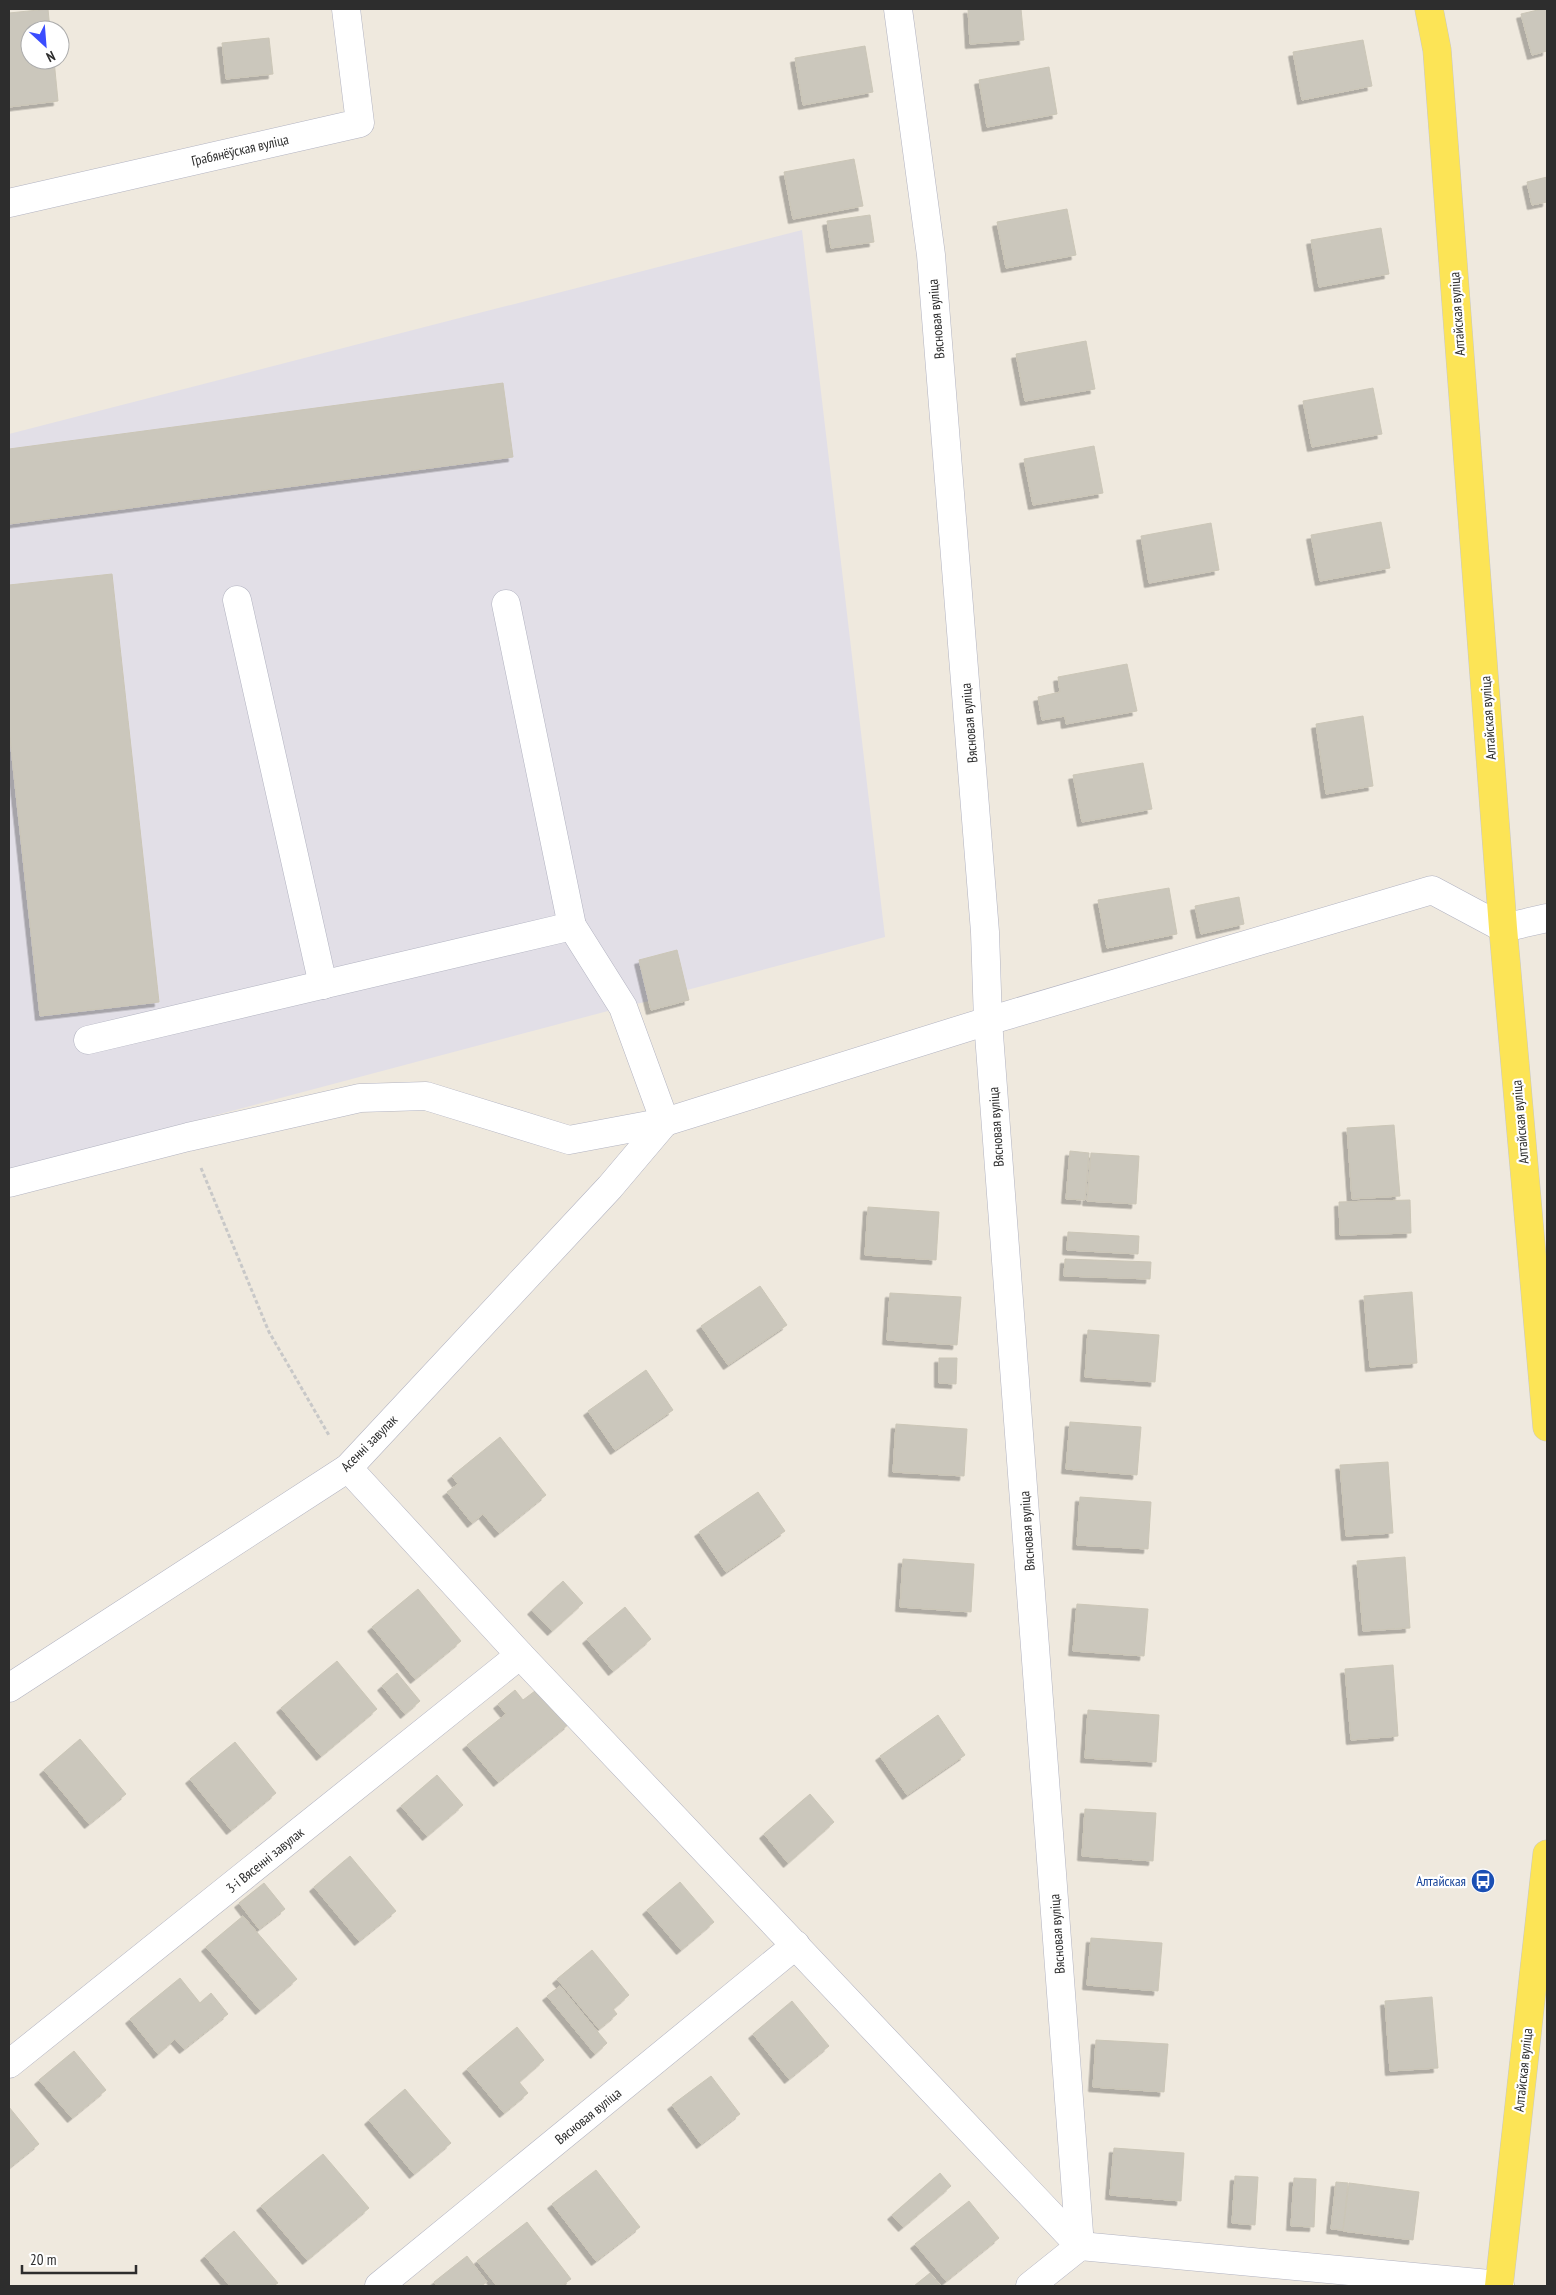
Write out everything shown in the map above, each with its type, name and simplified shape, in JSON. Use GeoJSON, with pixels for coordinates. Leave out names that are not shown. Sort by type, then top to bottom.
{"type":"FeatureCollection","features":[{"type":"Feature","properties":{"kind":"main road","name":"Алтайская вуліца"},"geometry":{"type":"LineString","coordinates":[[1429,9],[1437,50],[1503,928],[1547,1427]]}},
{"type":"Feature","properties":{"kind":"main road","name":"Алтайская вуліца"},"geometry":{"type":"LineString","coordinates":[[1500,2286],[1547,1854]]}},
{"type":"Feature","properties":{"kind":"street","name":"Грабянёўская вуліца"},"geometry":{"type":"LineString","coordinates":[[9,202],[360,123],[346,9]]}},
{"type":"Feature","properties":{"kind":"street","name":"Вясновая вуліца"},"geometry":{"type":"LineString","coordinates":[[898,9],[931,255],[985,922],[988,1021],[1080,2246]]}},
{"type":"Feature","properties":{"kind":"street"},"geometry":{"type":"LineString","coordinates":[[237,600],[323,984]]}},
{"type":"Feature","properties":{"kind":"street"},"geometry":{"type":"LineString","coordinates":[[506,604],[572,926],[623,1007],[665,1122]]}},
{"type":"Feature","properties":{"kind":"street"},"geometry":{"type":"LineString","coordinates":[[9,1183],[188,1137],[360,1098],[426,1096],[569,1140],[665,1122],[988,1021],[1432,890],[1503,928],[1547,918]]}},
{"type":"Feature","properties":{"kind":"street"},"geometry":{"type":"LineString","coordinates":[[88,1040],[572,926]]}},
{"type":"Feature","properties":{"kind":"street","name":"Асенні завулак"},"geometry":{"type":"LineString","coordinates":[[9,1688],[348,1468],[610,1187],[665,1122]]}},
{"type":"Feature","properties":{"kind":"street"},"geometry":{"type":"LineString","coordinates":[[348,1468],[520,1655],[1080,2246],[1500,2286]]}},
{"type":"Feature","properties":{"kind":"street","name":"3-і Вясенні завулак"},"geometry":{"type":"LineString","coordinates":[[9,2064],[520,1655]]}},
{"type":"Feature","properties":{"kind":"street","name":"Вясновая вуліца"},"geometry":{"type":"LineString","coordinates":[[379,2286],[796,1945]]}},
{"type":"Feature","properties":{"kind":"street"},"geometry":{"type":"LineString","coordinates":[[1030,2286],[1080,2246]]}},
{"type":"Feature","properties":{"kind":"path"},"geometry":{"type":"LineString","coordinates":[[188,1137],[269,1332],[348,1468]]}},
{"type":"Feature","properties":{"kind":"shaded area"},"geometry":{"type":"Polygon","coordinates":[[[802,230],[885,937],[687,990],[689,1000],[651,1010],[649,1001],[623,1007],[9,1170],[9,434],[802,230]]]}},
{"type":"Feature","properties":{"kind":"building"},"geometry":{"type":"Polygon","coordinates":[[[48,9],[49,20],[20,20],[20,70],[55,70],[58,101],[9,107],[9,13],[48,9]]]}},
{"type":"Feature","properties":{"kind":"building"},"geometry":{"type":"Polygon","coordinates":[[[968,9],[1021,9],[1024,40],[970,44],[968,9]]]}},
{"type":"Feature","properties":{"kind":"building"},"geometry":{"type":"Polygon","coordinates":[[[1547,9],[1547,51],[1532,55],[1521,14],[1547,9]]]}},
{"type":"Feature","properties":{"kind":"building"},"geometry":{"type":"Polygon","coordinates":[[[269,38],[273,74],[226,79],[222,43],[269,38]]]}},
{"type":"Feature","properties":{"kind":"building"},"geometry":{"type":"Polygon","coordinates":[[[1363,40],[1372,86],[1302,100],[1293,52],[1363,40]]]}},
{"type":"Feature","properties":{"kind":"building"},"geometry":{"type":"Polygon","coordinates":[[[865,46],[873,92],[803,105],[795,58],[865,46]]]}},
{"type":"Feature","properties":{"kind":"building"},"geometry":{"type":"Polygon","coordinates":[[[1049,67],[1057,114],[987,127],[979,80],[1049,67]]]}},
{"type":"Feature","properties":{"kind":"building"},"geometry":{"type":"Polygon","coordinates":[[[854,159],[863,206],[793,219],[784,172],[854,159]]]}},
{"type":"Feature","properties":{"kind":"building"},"geometry":{"type":"Polygon","coordinates":[[[1547,177],[1547,202],[1532,205],[1527,182],[1547,177]]]}},
{"type":"Feature","properties":{"kind":"building"},"geometry":{"type":"Polygon","coordinates":[[[1067,209],[1076,255],[1006,268],[997,222],[1067,209]]]}},
{"type":"Feature","properties":{"kind":"building"},"geometry":{"type":"Polygon","coordinates":[[[870,215],[874,242],[831,248],[827,221],[870,215]]]}},
{"type":"Feature","properties":{"kind":"building"},"geometry":{"type":"Polygon","coordinates":[[[1381,228],[1389,274],[1319,287],[1311,240],[1381,228]]]}},
{"type":"Feature","properties":{"kind":"building"},"geometry":{"type":"Polygon","coordinates":[[[1086,341],[1095,389],[1025,401],[1016,354],[1086,341]]]}},
{"type":"Feature","properties":{"kind":"building"},"geometry":{"type":"Polygon","coordinates":[[[503,383],[513,457],[9,524],[9,449],[503,383]]]}},
{"type":"Feature","properties":{"kind":"building"},"geometry":{"type":"Polygon","coordinates":[[[1373,388],[1382,434],[1312,447],[1303,401],[1373,388]]]}},
{"type":"Feature","properties":{"kind":"building"},"geometry":{"type":"Polygon","coordinates":[[[1094,446],[1103,493],[1033,505],[1024,459],[1094,446]]]}},
{"type":"Feature","properties":{"kind":"building"},"geometry":{"type":"Polygon","coordinates":[[[1381,522],[1390,568],[1320,581],[1311,535],[1381,522]]]}},
{"type":"Feature","properties":{"kind":"building"},"geometry":{"type":"Polygon","coordinates":[[[1211,523],[1219,570],[1149,583],[1141,536],[1211,523]]]}},
{"type":"Feature","properties":{"kind":"building"},"geometry":{"type":"Polygon","coordinates":[[[112,574],[159,1002],[40,1016],[9,729],[9,585],[112,574]]]}},
{"type":"Feature","properties":{"kind":"building"},"geometry":{"type":"Polygon","coordinates":[[[1127,664],[1137,711],[1066,724],[1065,716],[1042,720],[1038,697],[1060,692],[1058,677],[1127,664]]]}},
{"type":"Feature","properties":{"kind":"building"},"geometry":{"type":"Polygon","coordinates":[[[1363,716],[1373,786],[1326,794],[1316,724],[1363,716]]]}},
{"type":"Feature","properties":{"kind":"building"},"geometry":{"type":"Polygon","coordinates":[[[1143,763],[1152,809],[1082,822],[1073,775],[1143,763]]]}},
{"type":"Feature","properties":{"kind":"building"},"geometry":{"type":"Polygon","coordinates":[[[1169,888],[1177,934],[1107,948],[1098,900],[1169,888]]]}},
{"type":"Feature","properties":{"kind":"building"},"geometry":{"type":"Polygon","coordinates":[[[1239,897],[1244,924],[1201,934],[1195,906],[1239,897]]]}},
{"type":"Feature","properties":{"kind":"building"},"geometry":{"type":"Polygon","coordinates":[[[677,950],[689,1000],[651,1010],[639,960],[677,950]]]}},
{"type":"Feature","properties":{"kind":"building"},"geometry":{"type":"Polygon","coordinates":[[[1394,1125],[1400,1196],[1352,1199],[1347,1128],[1394,1125]]]}},
{"type":"Feature","properties":{"kind":"building"},"geometry":{"type":"Polygon","coordinates":[[[1070,1151],[1089,1153],[1085,1200],[1066,1199],[1070,1151]]]}},
{"type":"Feature","properties":{"kind":"building"},"geometry":{"type":"Polygon","coordinates":[[[1091,1153],[1139,1156],[1136,1204],[1087,1201],[1091,1153]]]}},
{"type":"Feature","properties":{"kind":"building"},"geometry":{"type":"Polygon","coordinates":[[[1410,1200],[1411,1233],[1340,1235],[1339,1202],[1410,1200]]]}},
{"type":"Feature","properties":{"kind":"building"},"geometry":{"type":"Polygon","coordinates":[[[868,1207],[939,1212],[936,1260],[865,1255],[868,1207]]]}},
{"type":"Feature","properties":{"kind":"building"},"geometry":{"type":"Polygon","coordinates":[[[1068,1232],[1139,1236],[1138,1254],[1067,1250],[1068,1232]]]}},
{"type":"Feature","properties":{"kind":"building"},"geometry":{"type":"Polygon","coordinates":[[[1065,1259],[1151,1262],[1150,1279],[1064,1276],[1065,1259]]]}},
{"type":"Feature","properties":{"kind":"building"},"geometry":{"type":"Polygon","coordinates":[[[760,1286],[787,1325],[728,1365],[701,1326],[760,1286]]]}},
{"type":"Feature","properties":{"kind":"building"},"geometry":{"type":"Polygon","coordinates":[[[1412,1292],[1417,1363],[1370,1367],[1364,1296],[1412,1292]]]}},
{"type":"Feature","properties":{"kind":"building"},"geometry":{"type":"Polygon","coordinates":[[[890,1293],[961,1297],[957,1345],[887,1340],[890,1293]]]}},
{"type":"Feature","properties":{"kind":"building"},"geometry":{"type":"Polygon","coordinates":[[[1088,1330],[1159,1335],[1155,1382],[1085,1377],[1088,1330]]]}},
{"type":"Feature","properties":{"kind":"building"},"geometry":{"type":"Polygon","coordinates":[[[939,1358],[957,1358],[956,1384],[939,1383],[939,1358]]]}},
{"type":"Feature","properties":{"kind":"building"},"geometry":{"type":"Polygon","coordinates":[[[646,1370],[673,1410],[615,1450],[588,1411],[646,1370]]]}},
{"type":"Feature","properties":{"kind":"building"},"geometry":{"type":"Polygon","coordinates":[[[1070,1422],[1141,1427],[1137,1475],[1066,1469],[1070,1422]]]}},
{"type":"Feature","properties":{"kind":"building"},"geometry":{"type":"Polygon","coordinates":[[[896,1424],[967,1429],[964,1476],[893,1472],[896,1424]]]}},
{"type":"Feature","properties":{"kind":"building"},"geometry":{"type":"Polygon","coordinates":[[[500,1437],[546,1495],[499,1533],[483,1514],[472,1523],[447,1492],[458,1484],[452,1476],[500,1437]]]}},
{"type":"Feature","properties":{"kind":"building"},"geometry":{"type":"Polygon","coordinates":[[[1388,1462],[1393,1533],[1346,1536],[1340,1465],[1388,1462]]]}},
{"type":"Feature","properties":{"kind":"building"},"geometry":{"type":"Polygon","coordinates":[[[758,1492],[785,1531],[726,1572],[699,1532],[758,1492]]]}},
{"type":"Feature","properties":{"kind":"building"},"geometry":{"type":"Polygon","coordinates":[[[1080,1497],[1151,1502],[1148,1549],[1077,1545],[1080,1497]]]}},
{"type":"Feature","properties":{"kind":"building"},"geometry":{"type":"Polygon","coordinates":[[[1405,1557],[1410,1628],[1363,1631],[1357,1561],[1405,1557]]]}},
{"type":"Feature","properties":{"kind":"building"},"geometry":{"type":"Polygon","coordinates":[[[903,1559],[974,1564],[971,1612],[900,1607],[903,1559]]]}},
{"type":"Feature","properties":{"kind":"building"},"geometry":{"type":"Polygon","coordinates":[[[563,1581],[583,1603],[552,1631],[532,1610],[563,1581]]]}},
{"type":"Feature","properties":{"kind":"building"},"geometry":{"type":"Polygon","coordinates":[[[418,1589],[461,1641],[415,1679],[372,1627],[418,1589]]]}},
{"type":"Feature","properties":{"kind":"building"},"geometry":{"type":"Polygon","coordinates":[[[1077,1604],[1148,1609],[1144,1656],[1073,1651],[1077,1604]]]}},
{"type":"Feature","properties":{"kind":"building"},"geometry":{"type":"Polygon","coordinates":[[[625,1607],[651,1639],[613,1671],[587,1639],[625,1607]]]}},
{"type":"Feature","properties":{"kind":"building"},"geometry":{"type":"Polygon","coordinates":[[[337,1661],[377,1709],[321,1756],[281,1708],[337,1661]]]}},
{"type":"Feature","properties":{"kind":"building"},"geometry":{"type":"Polygon","coordinates":[[[1393,1665],[1398,1736],[1351,1740],[1345,1669],[1393,1665]]]}},
{"type":"Feature","properties":{"kind":"building"},"geometry":{"type":"Polygon","coordinates":[[[397,1673],[420,1701],[405,1714],[382,1686],[397,1673]]]}},
{"type":"Feature","properties":{"kind":"building"},"geometry":{"type":"Polygon","coordinates":[[[539,1688],[569,1724],[498,1782],[467,1745],[506,1714],[498,1704],[515,1690],[523,1700],[539,1688]]]}},
{"type":"Feature","properties":{"kind":"building"},"geometry":{"type":"Polygon","coordinates":[[[1088,1710],[1159,1715],[1156,1762],[1085,1758],[1088,1710]]]}},
{"type":"Feature","properties":{"kind":"building"},"geometry":{"type":"Polygon","coordinates":[[[938,1715],[965,1755],[907,1795],[880,1756],[938,1715]]]}},
{"type":"Feature","properties":{"kind":"building"},"geometry":{"type":"Polygon","coordinates":[[[80,1739],[126,1794],[89,1824],[44,1770],[80,1739]]]}},
{"type":"Feature","properties":{"kind":"building"},"geometry":{"type":"Polygon","coordinates":[[[235,1742],[276,1793],[231,1830],[190,1779],[235,1742]]]}},
{"type":"Feature","properties":{"kind":"building"},"geometry":{"type":"Polygon","coordinates":[[[437,1775],[463,1805],[427,1836],[401,1806],[437,1775]]]}},
{"type":"Feature","properties":{"kind":"building"},"geometry":{"type":"Polygon","coordinates":[[[810,1794],[834,1822],[788,1863],[764,1834],[810,1794]]]}},
{"type":"Feature","properties":{"kind":"building"},"geometry":{"type":"Polygon","coordinates":[[[1085,1809],[1156,1813],[1153,1861],[1082,1856],[1085,1809]]]}},
{"type":"Feature","properties":{"kind":"building"},"geometry":{"type":"Polygon","coordinates":[[[350,1856],[396,1911],[359,1941],[314,1887],[350,1856]]]}},
{"type":"Feature","properties":{"kind":"building"},"geometry":{"type":"Polygon","coordinates":[[[680,1882],[714,1922],[681,1950],[647,1910],[680,1882]]]}},
{"type":"Feature","properties":{"kind":"building"},"geometry":{"type":"Polygon","coordinates":[[[264,1883],[285,1909],[259,1929],[239,1903],[264,1883]]]}},
{"type":"Feature","properties":{"kind":"building"},"geometry":{"type":"Polygon","coordinates":[[[243,1916],[297,1979],[260,2010],[206,1947],[243,1916]]]}},
{"type":"Feature","properties":{"kind":"building"},"geometry":{"type":"Polygon","coordinates":[[[1091,1938],[1162,1943],[1158,1991],[1087,1985],[1091,1938]]]}},
{"type":"Feature","properties":{"kind":"building"},"geometry":{"type":"Polygon","coordinates":[[[592,1950],[629,1995],[613,2009],[617,2014],[599,2029],[557,1979],[592,1950]]]}},
{"type":"Feature","properties":{"kind":"building"},"geometry":{"type":"Polygon","coordinates":[[[180,1978],[200,2003],[211,1993],[228,2014],[184,2049],[175,2039],[158,2054],[130,2019],[180,1978]]]}},
{"type":"Feature","properties":{"kind":"building"},"geometry":{"type":"Polygon","coordinates":[[[560,1986],[607,2043],[595,2054],[547,1996],[560,1986]]]}},
{"type":"Feature","properties":{"kind":"building"},"geometry":{"type":"Polygon","coordinates":[[[1432,1997],[1438,2068],[1390,2071],[1385,2001],[1432,1997]]]}},
{"type":"Feature","properties":{"kind":"building"},"geometry":{"type":"Polygon","coordinates":[[[792,2001],[829,2046],[789,2079],[753,2034],[792,2001]]]}},
{"type":"Feature","properties":{"kind":"building"},"geometry":{"type":"Polygon","coordinates":[[[517,2027],[544,2060],[519,2082],[528,2093],[504,2113],[467,2069],[517,2027]]]}},
{"type":"Feature","properties":{"kind":"building"},"geometry":{"type":"Polygon","coordinates":[[[1096,2040],[1168,2044],[1164,2092],[1093,2087],[1096,2040]]]}},
{"type":"Feature","properties":{"kind":"building"},"geometry":{"type":"Polygon","coordinates":[[[74,2051],[106,2090],[72,2118],[39,2080],[74,2051]]]}},
{"type":"Feature","properties":{"kind":"building"},"geometry":{"type":"Polygon","coordinates":[[[711,2076],[740,2114],[701,2144],[672,2105],[711,2076]]]}},
{"type":"Feature","properties":{"kind":"building"},"geometry":{"type":"Polygon","coordinates":[[[405,2089],[451,2143],[414,2174],[369,2120],[405,2089]]]}},
{"type":"Feature","properties":{"kind":"building"},"geometry":{"type":"Polygon","coordinates":[[[9,2107],[39,2144],[9,2168],[9,2107]]]}},
{"type":"Feature","properties":{"kind":"building"},"geometry":{"type":"Polygon","coordinates":[[[1114,2148],[1184,2153],[1181,2201],[1110,2195],[1114,2148]]]}},
{"type":"Feature","properties":{"kind":"building"},"geometry":{"type":"Polygon","coordinates":[[[323,2154],[369,2208],[307,2260],[261,2206],[323,2154]]]}},
{"type":"Feature","properties":{"kind":"building"},"geometry":{"type":"Polygon","coordinates":[[[596,2170],[640,2227],[596,2261],[552,2204],[596,2170]]]}},
{"type":"Feature","properties":{"kind":"building"},"geometry":{"type":"Polygon","coordinates":[[[940,2173],[951,2186],[903,2227],[892,2215],[940,2173]]]}},
{"type":"Feature","properties":{"kind":"building"},"geometry":{"type":"Polygon","coordinates":[[[1235,2176],[1258,2177],[1255,2225],[1232,2223],[1235,2176]]]}},
{"type":"Feature","properties":{"kind":"building"},"geometry":{"type":"Polygon","coordinates":[[[1294,2178],[1316,2179],[1314,2227],[1291,2226],[1294,2178]]]}},
{"type":"Feature","properties":{"kind":"building"},"geometry":{"type":"Polygon","coordinates":[[[1336,2182],[1348,2183],[1343,2230],[1331,2229],[1336,2182]]]}},
{"type":"Feature","properties":{"kind":"building"},"geometry":{"type":"Polygon","coordinates":[[[1349,2183],[1419,2192],[1413,2240],[1343,2231],[1349,2183]]]}},
{"type":"Feature","properties":{"kind":"building"},"geometry":{"type":"Polygon","coordinates":[[[969,2201],[999,2238],[946,2281],[915,2244],[969,2201]]]}},
{"type":"Feature","properties":{"kind":"building"},"geometry":{"type":"Polygon","coordinates":[[[527,2222],[571,2279],[561,2286],[497,2286],[477,2261],[527,2222]]]}},
{"type":"Feature","properties":{"kind":"building"},"geometry":{"type":"Polygon","coordinates":[[[234,2231],[278,2283],[273,2286],[230,2286],[205,2256],[234,2231]]]}},
{"type":"Feature","properties":{"kind":"building"},"geometry":{"type":"Polygon","coordinates":[[[467,2256],[487,2282],[481,2286],[437,2286],[434,2282],[467,2256]]]}},
{"type":"Feature","properties":{"kind":"building"},"geometry":{"type":"Polygon","coordinates":[[[930,2273],[941,2286],[914,2286],[930,2273]]]}},
{"type":"Feature","properties":{"kind":"place","name":"Алтайская"},"geometry":{"type":"Point","coordinates":[1483,1881]}}]}
